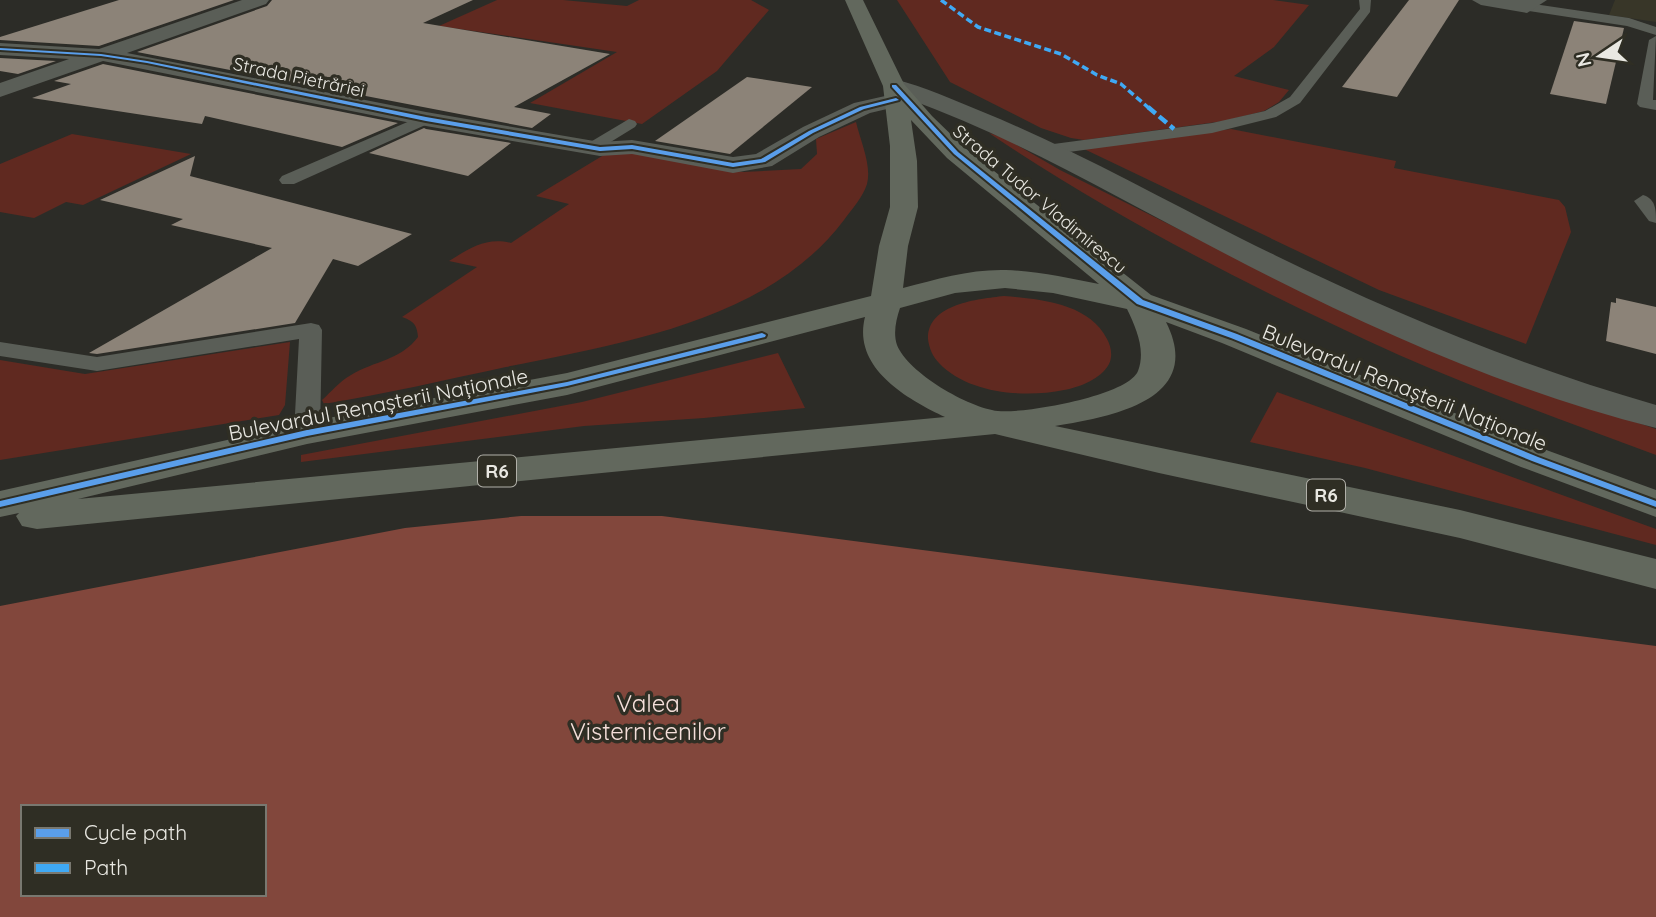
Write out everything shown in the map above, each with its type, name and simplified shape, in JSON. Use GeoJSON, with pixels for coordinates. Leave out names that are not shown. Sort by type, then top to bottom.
{"type":"FeatureCollection","features":[{"type":"Feature","properties":{"kind":"main road","name":"Strada Tudor Vladimirescu"},"geometry":{"type":"LineString","coordinates":[[854,0],[895,93],[904,146],[904,211],[892,250],[886,300],[879,317],[881,348],[907,381],[929,396],[995,423]]}},
{"type":"Feature","properties":{"kind":"main road","name":"Strada Tudor Vladimirescu"},"geometry":{"type":"LineString","coordinates":[[895,93],[956,153],[1140,302]]}},
{"type":"Feature","properties":{"kind":"main road","name":"Bulevardul Renașterii Naționale"},"geometry":{"type":"LineString","coordinates":[[0,504],[307,433],[567,384],[774,332],[886,300],[954,284],[1005,279],[1053,284],[1140,302],[1234,336],[1535,459],[1656,504]]}},
{"type":"Feature","properties":{"kind":"main road","name":"R6"},"geometry":{"type":"LineString","coordinates":[[0,520],[995,423],[1097,410],[1135,396],[1146,385],[1159,360],[1153,325],[1140,302]]}},
{"type":"Feature","properties":{"kind":"main road","name":"R6"},"geometry":{"type":"LineString","coordinates":[[995,423],[1159,461],[1460,524],[1656,574]]}},
{"type":"Feature","properties":{"kind":"street"},"geometry":{"type":"LineString","coordinates":[[0,90],[260,0]]}},
{"type":"Feature","properties":{"kind":"street"},"geometry":{"type":"LineString","coordinates":[[1481,0],[1533,4]]}},
{"type":"Feature","properties":{"kind":"street","name":"Strada Pietrăriei"},"geometry":{"type":"LineString","coordinates":[[0,49],[101,55],[147,62],[426,119],[590,147],[632,147],[716,164],[754,163],[895,93]]}},
{"type":"Feature","properties":{"kind":"street"},"geometry":{"type":"LineString","coordinates":[[895,93],[954,106],[1277,268],[1413,331],[1553,384],[1656,417]]}},
{"type":"Feature","properties":{"kind":"lane"},"geometry":{"type":"LineString","coordinates":[[1046,150],[1212,128],[1270,114],[1295,100],[1366,9],[1365,0]]}},
{"type":"Feature","properties":{"kind":"lane"},"geometry":{"type":"LineString","coordinates":[[1533,4],[1629,22],[1656,31]]}},
{"type":"Feature","properties":{"kind":"lane"},"geometry":{"type":"LineString","coordinates":[[1656,40],[1646,104],[1656,105]]}},
{"type":"Feature","properties":{"kind":"lane"},"geometry":{"type":"LineString","coordinates":[[288,180],[426,119]]}},
{"type":"Feature","properties":{"kind":"lane"},"geometry":{"type":"LineString","coordinates":[[590,147],[629,124]]}},
{"type":"Feature","properties":{"kind":"lane"},"geometry":{"type":"LineString","coordinates":[[1643,201],[1656,217]]}},
{"type":"Feature","properties":{"kind":"lane"},"geometry":{"type":"LineString","coordinates":[[0,349],[97,364],[311,330],[307,433]]}},
{"type":"Feature","properties":{"kind":"shaded area"},"geometry":{"type":"Polygon","coordinates":[[[497,0],[563,0],[627,6],[639,0],[751,0],[769,10],[717,71],[642,124],[530,103],[617,52],[439,26],[497,0]]]}},
{"type":"Feature","properties":{"kind":"shaded area"},"geometry":{"type":"Polygon","coordinates":[[[897,0],[1273,0],[1309,5],[1274,47],[1234,76],[1289,90],[1279,102],[1264,111],[1224,121],[1084,140],[1041,128],[950,82],[897,0]]]}},
{"type":"Feature","properties":{"kind":"shaded area"},"geometry":{"type":"Polygon","coordinates":[[[1615,0],[1656,0],[1656,22],[1609,15],[1615,0]]]}},
{"type":"Feature","properties":{"kind":"shaded area"},"geometry":{"type":"Polygon","coordinates":[[[856,122],[868,169],[867,184],[860,198],[844,220],[812,254],[776,282],[735,305],[644,337],[324,404],[322,400],[347,377],[404,351],[411,345],[418,337],[417,329],[412,322],[402,317],[477,267],[449,261],[486,243],[511,243],[569,204],[536,196],[612,150],[743,172],[801,169],[817,154],[816,139],[856,122]]]}},
{"type":"Feature","properties":{"kind":"shaded area"},"geometry":{"type":"Polygon","coordinates":[[[1231,129],[1396,161],[1394,168],[1559,200],[1565,207],[1571,232],[1526,344],[1379,290],[1084,149],[1231,129]]]}},
{"type":"Feature","properties":{"kind":"shaded area"},"geometry":{"type":"Polygon","coordinates":[[[989,133],[1005,138],[1060,170],[1337,308],[1495,374],[1656,429],[1656,455],[1431,369],[1294,306],[1138,225],[989,133]]]}},
{"type":"Feature","properties":{"kind":"shaded area"},"geometry":{"type":"Polygon","coordinates":[[[72,134],[191,154],[83,205],[66,202],[34,218],[0,212],[0,164],[72,134]]]}},
{"type":"Feature","properties":{"kind":"shaded area"},"geometry":{"type":"Polygon","coordinates":[[[1004,296],[1047,301],[1076,310],[1099,327],[1107,339],[1111,351],[1109,364],[1090,382],[1064,390],[1032,394],[981,387],[951,373],[937,361],[929,346],[930,327],[936,318],[945,311],[968,302],[1004,296]]]}},
{"type":"Feature","properties":{"kind":"shaded area"},"geometry":{"type":"Polygon","coordinates":[[[290,342],[285,405],[279,415],[0,460],[0,360],[85,374],[290,342]]]}},
{"type":"Feature","properties":{"kind":"shaded area"},"geometry":{"type":"Polygon","coordinates":[[[778,353],[805,408],[584,426],[301,462],[301,455],[582,402],[778,353]]]}},
{"type":"Feature","properties":{"kind":"shaded area"},"geometry":{"type":"Polygon","coordinates":[[[1277,392],[1656,529],[1656,545],[1365,468],[1250,442],[1277,392]]]}},
{"type":"Feature","properties":{"kind":"green space","name":"Valea Visternicenilor"},"geometry":{"type":"Polygon","coordinates":[[[521,516],[662,516],[1656,646],[1656,917],[0,917],[0,606],[405,528],[521,516]]]}},
{"type":"Feature","properties":{"kind":"building"},"geometry":{"type":"Polygon","coordinates":[[[119,0],[234,0],[99,46],[0,40],[0,37],[119,0]]]}},
{"type":"Feature","properties":{"kind":"building"},"geometry":{"type":"Polygon","coordinates":[[[272,0],[473,0],[423,23],[610,54],[514,107],[551,114],[532,128],[137,52],[267,6],[272,0]]]}},
{"type":"Feature","properties":{"kind":"building"},"geometry":{"type":"Polygon","coordinates":[[[1409,0],[1459,0],[1397,97],[1342,87],[1409,0]]]}},
{"type":"Feature","properties":{"kind":"building"},"geometry":{"type":"Polygon","coordinates":[[[1574,21],[1624,28],[1606,104],[1550,94],[1574,21]]]}},
{"type":"Feature","properties":{"kind":"building"},"geometry":{"type":"Polygon","coordinates":[[[0,58],[56,61],[18,74],[0,71],[0,58]]]}},
{"type":"Feature","properties":{"kind":"building"},"geometry":{"type":"Polygon","coordinates":[[[103,64],[398,123],[342,147],[205,116],[202,124],[32,98],[71,84],[54,81],[103,64]]]}},
{"type":"Feature","properties":{"kind":"building"},"geometry":{"type":"Polygon","coordinates":[[[747,77],[812,87],[730,154],[655,141],[747,77]]]}},
{"type":"Feature","properties":{"kind":"building"},"geometry":{"type":"Polygon","coordinates":[[[424,128],[511,143],[468,176],[369,153],[424,128]]]}},
{"type":"Feature","properties":{"kind":"building"},"geometry":{"type":"Polygon","coordinates":[[[195,156],[190,176],[412,234],[358,266],[333,259],[295,323],[97,354],[89,353],[272,248],[171,225],[183,219],[100,200],[195,156]]]}},
{"type":"Feature","properties":{"kind":"building"},"geometry":{"type":"Polygon","coordinates":[[[1616,298],[1656,307],[1656,354],[1606,341],[1611,302],[1616,303],[1616,298]]]}},
{"type":"Feature","properties":{"kind":"marked path"},"geometry":{"type":"LineString","coordinates":[[941,0],[978,27],[1061,54],[1097,75],[1121,84],[1174,129]]}},
{"type":"Feature","properties":{"kind":"cycle path"},"geometry":{"type":"LineString","coordinates":[[0,49],[101,55],[147,62],[426,119],[600,149],[632,147],[733,165],[763,161],[811,132],[862,108],[896,100]]}},
{"type":"Feature","properties":{"kind":"cycle path"},"geometry":{"type":"LineString","coordinates":[[894,86],[956,153],[1140,302],[1234,336],[1535,459],[1656,504]]}},
{"type":"Feature","properties":{"kind":"cycle path"},"geometry":{"type":"LineString","coordinates":[[0,504],[307,433],[567,384],[762,335]]}}]}
